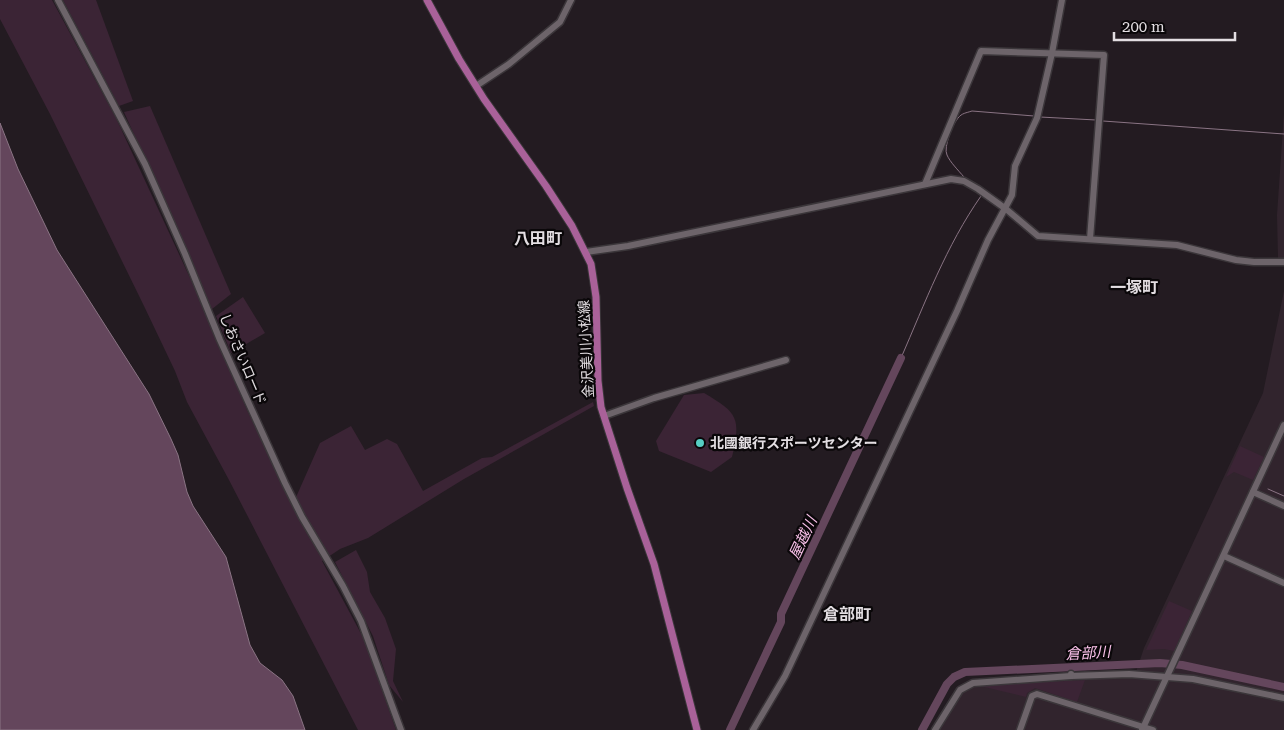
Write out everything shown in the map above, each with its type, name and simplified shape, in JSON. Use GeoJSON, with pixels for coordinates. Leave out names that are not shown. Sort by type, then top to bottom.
{"type":"FeatureCollection","features":[{"type":"Feature","properties":{"kind":"main road","name":"金沢美川小松線"},"geometry":{"type":"LineString","coordinates":[[427,0],[459,59],[572,226],[591,264],[596,297],[598,381],[601,407],[654,564],[697,730]]}},
{"type":"Feature","properties":{"kind":"street","name":"しおさいロード"},"geometry":{"type":"LineString","coordinates":[[58,0],[145,164],[233,369],[302,517],[343,586],[361,621],[401,730]]}},
{"type":"Feature","properties":{"kind":"street"},"geometry":{"type":"LineString","coordinates":[[476,86],[509,64],[560,22],[572,0]]}},
{"type":"Feature","properties":{"kind":"street"},"geometry":{"type":"LineString","coordinates":[[753,730],[785,676],[954,318],[988,240],[1012,195],[1015,166],[1037,116],[1062,0]]}},
{"type":"Feature","properties":{"kind":"street"},"geometry":{"type":"LineString","coordinates":[[926,184],[981,51],[1104,55],[1090,239]]}},
{"type":"Feature","properties":{"kind":"street"},"geometry":{"type":"LineString","coordinates":[[586,252],[628,246],[951,179],[964,180],[1006,209],[1038,236],[1177,245],[1236,260],[1284,262]]}},
{"type":"Feature","properties":{"kind":"street"},"geometry":{"type":"LineString","coordinates":[[604,416],[654,398],[786,360]]}},
{"type":"Feature","properties":{"kind":"street"},"geometry":{"type":"LineString","coordinates":[[1143,729],[1284,425]]}},
{"type":"Feature","properties":{"kind":"street"},"geometry":{"type":"LineString","coordinates":[[1254,492],[1284,506]]}},
{"type":"Feature","properties":{"kind":"street"},"geometry":{"type":"LineString","coordinates":[[1224,556],[1284,583]]}},
{"type":"Feature","properties":{"kind":"street"},"geometry":{"type":"LineString","coordinates":[[934,730],[960,690],[974,683],[1071,675],[1129,674],[1193,679],[1284,698]]}},
{"type":"Feature","properties":{"kind":"street"},"geometry":{"type":"LineString","coordinates":[[1020,730],[1032,696],[1037,694],[1143,729],[1153,730]]}},
{"type":"Feature","properties":{"kind":"shaded area"},"geometry":{"type":"Polygon","coordinates":[[[0,0],[52,0],[116,118],[203,306],[247,410],[293,504],[320,443],[351,426],[365,450],[387,439],[397,444],[423,491],[482,458],[492,457],[593,402],[594,406],[464,479],[368,538],[340,549],[322,561],[365,641],[396,730],[358,730],[187,402],[175,371],[144,306],[50,114],[0,19],[0,0]]]}},
{"type":"Feature","properties":{"kind":"shaded area"},"geometry":{"type":"Polygon","coordinates":[[[63,0],[96,0],[133,101],[119,106],[63,0]]]}},
{"type":"Feature","properties":{"kind":"shaded area"},"geometry":{"type":"Polygon","coordinates":[[[150,106],[231,294],[212,309],[124,112],[150,106]]]}},
{"type":"Feature","properties":{"kind":"shaded area"},"geometry":{"type":"Polygon","coordinates":[[[1284,113],[1284,261],[1279,261],[1277,215],[1284,113]]]}},
{"type":"Feature","properties":{"kind":"shaded area"},"geometry":{"type":"Polygon","coordinates":[[[0,123],[18,169],[57,250],[149,394],[178,455],[187,492],[193,506],[226,557],[250,645],[260,663],[282,680],[293,696],[305,730],[0,730],[0,123]]]}},
{"type":"Feature","properties":{"kind":"shaded area"},"geometry":{"type":"Polygon","coordinates":[[[1284,291],[1284,730],[931,730],[953,693],[966,683],[977,679],[1136,672],[1144,648],[1263,393],[1284,291]]]}},
{"type":"Feature","properties":{"kind":"shaded area"},"geometry":{"type":"Polygon","coordinates":[[[243,297],[265,333],[231,353],[216,316],[243,297]]]}},
{"type":"Feature","properties":{"kind":"shaded area"},"geometry":{"type":"Polygon","coordinates":[[[704,393],[730,412],[736,425],[732,457],[711,472],[659,451],[656,441],[684,395],[704,393]]]}},
{"type":"Feature","properties":{"kind":"shaded area"},"geometry":{"type":"Polygon","coordinates":[[[1240,446],[1264,457],[1253,480],[1234,472],[1226,477],[1240,446]]]}},
{"type":"Feature","properties":{"kind":"shaded area"},"geometry":{"type":"Polygon","coordinates":[[[356,550],[367,572],[370,592],[385,618],[396,649],[393,681],[403,702],[389,685],[373,636],[335,562],[356,550]]]}},
{"type":"Feature","properties":{"kind":"shaded area"},"geometry":{"type":"Polygon","coordinates":[[[1169,601],[1192,611],[1174,651],[1164,649],[1146,650],[1169,601]]]}},
{"type":"Feature","properties":{"kind":"shaded area"},"geometry":{"type":"Polygon","coordinates":[[[1085,680],[1077,702],[1035,688],[1027,693],[1026,697],[976,685],[1085,680]]]}},
{"type":"Feature","properties":{"kind":"waterway"},"geometry":{"type":"LineString","coordinates":[[964,177],[950,160],[946,151],[949,136],[960,116],[972,111],[1034,116]]}},
{"type":"Feature","properties":{"kind":"waterway"},"geometry":{"type":"LineString","coordinates":[[1040,117],[1096,120]]}},
{"type":"Feature","properties":{"kind":"waterway"},"geometry":{"type":"LineString","coordinates":[[1103,121],[1284,134]]}},
{"type":"Feature","properties":{"kind":"waterway"},"geometry":{"type":"LineString","coordinates":[[901,358],[947,255],[968,215],[981,196]]}},
{"type":"Feature","properties":{"kind":"waterway","name":"屋越川"},"geometry":{"type":"LineString","coordinates":[[730,730],[781,622],[781,614],[901,358]]}},
{"type":"Feature","properties":{"kind":"waterway"},"geometry":{"type":"LineString","coordinates":[[1268,489],[1284,496]]}},
{"type":"Feature","properties":{"kind":"waterway","name":"倉部川"},"geometry":{"type":"LineString","coordinates":[[922,730],[947,684],[954,677],[965,672],[1160,663],[1182,665],[1284,687]]}},
{"type":"Feature","properties":{"kind":"place","name":"北國銀行スポーツセンター"},"geometry":{"type":"Point","coordinates":[700,443]}},
{"type":"Feature","properties":{"kind":"district","name":"八田町"},"geometry":{"type":"Point","coordinates":[538,238]}},
{"type":"Feature","properties":{"kind":"district","name":"一塚町"},"geometry":{"type":"Point","coordinates":[1134,287]}},
{"type":"Feature","properties":{"kind":"district","name":"倉部町"},"geometry":{"type":"Point","coordinates":[847,614]}}]}
